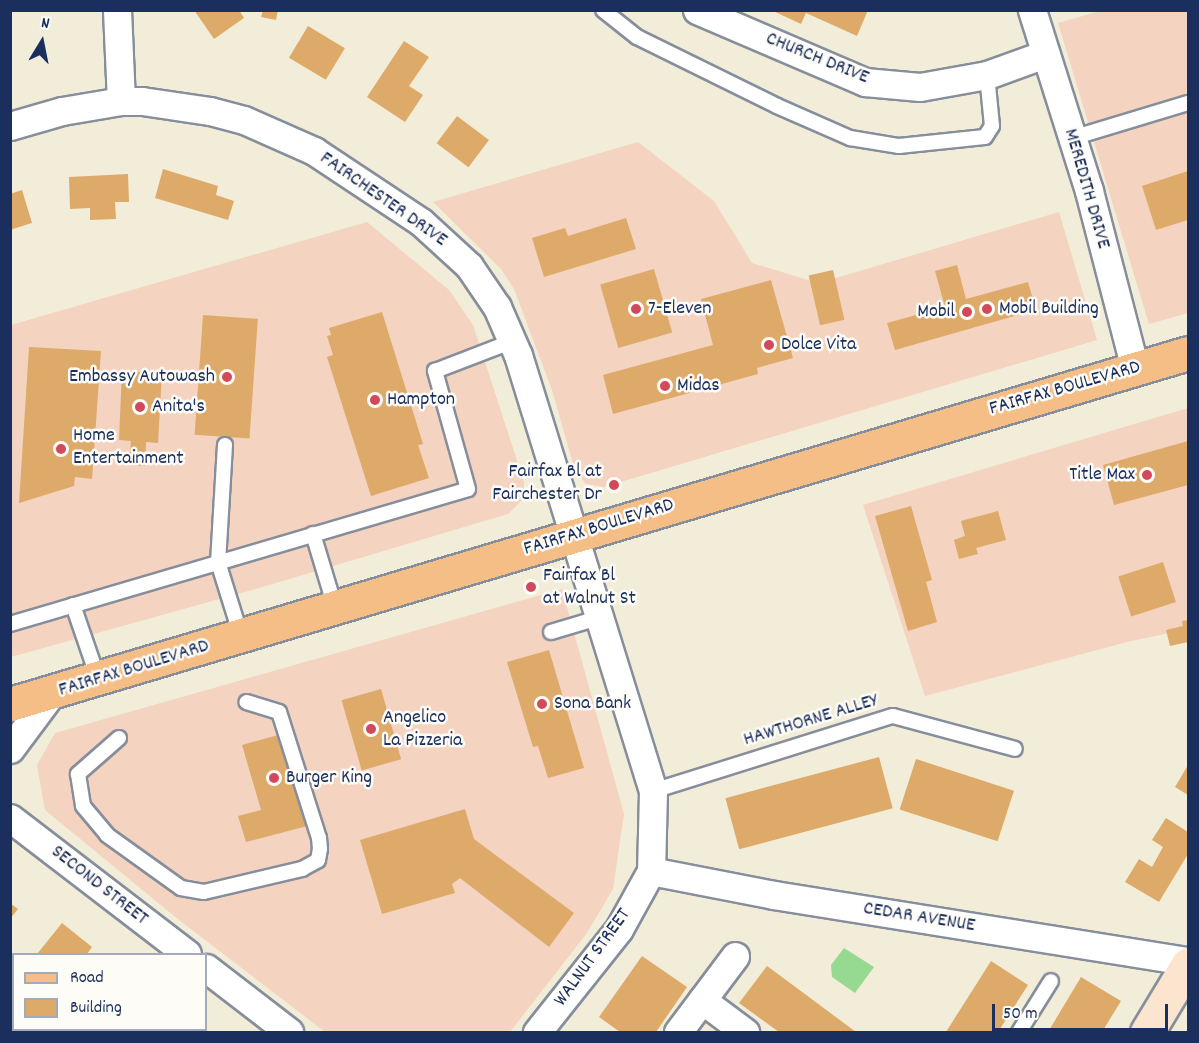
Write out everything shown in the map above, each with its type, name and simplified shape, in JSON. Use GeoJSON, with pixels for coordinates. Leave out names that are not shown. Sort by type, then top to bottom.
{"type":"FeatureCollection","features":[{"type":"Feature","properties":{"kind":"main road","name":"FAIRFAX BOULEVARD"},"geometry":{"type":"LineString","coordinates":[[10,704],[51,694],[1188,353]]}},
{"type":"Feature","properties":{"kind":"street"},"geometry":{"type":"LineString","coordinates":[[117,10],[121,101]]}},
{"type":"Feature","properties":{"kind":"street","name":"CHURCH DRIVE"},"geometry":{"type":"LineString","coordinates":[[697,10],[865,82],[920,87],[987,75],[1045,54]]}},
{"type":"Feature","properties":{"kind":"street","name":"MEREDITH DRIVE"},"geometry":{"type":"LineString","coordinates":[[1032,10],[1089,191],[1135,369]]}},
{"type":"Feature","properties":{"kind":"street","name":"FAIRCHESTER DRIVE"},"geometry":{"type":"LineString","coordinates":[[10,126],[62,111],[121,101],[142,101],[210,111],[244,120],[314,151],[352,174],[450,246],[485,287],[513,340],[575,535]]}},
{"type":"Feature","properties":{"kind":"street","name":"WALNUT STREET"},"geometry":{"type":"LineString","coordinates":[[537,1032],[620,929],[651,871],[653,791],[598,618],[575,535]]}},
{"type":"Feature","properties":{"kind":"street"},"geometry":{"type":"LineString","coordinates":[[10,749],[51,694]]}},
{"type":"Feature","properties":{"kind":"street","name":"SECOND STREET"},"geometry":{"type":"LineString","coordinates":[[10,818],[186,953]]}},
{"type":"Feature","properties":{"kind":"street","name":"CEDAR AVENUE"},"geometry":{"type":"LineString","coordinates":[[651,871],[774,895],[1188,962]]}},
{"type":"Feature","properties":{"kind":"street"},"geometry":{"type":"LineString","coordinates":[[678,1032],[735,956]]}},
{"type":"Feature","properties":{"kind":"street"},"geometry":{"type":"LineString","coordinates":[[1147,1032],[1188,962]]}},
{"type":"Feature","properties":{"kind":"street"},"geometry":{"type":"LineString","coordinates":[[207,969],[289,1032]]}},
{"type":"Feature","properties":{"kind":"street"},"geometry":{"type":"LineString","coordinates":[[702,1000],[745,1032]]}},
{"type":"Feature","properties":{"kind":"lane"},"geometry":{"type":"LineString","coordinates":[[603,10],[637,37],[777,106],[850,138],[899,146],[985,137],[992,126],[987,75]]}},
{"type":"Feature","properties":{"kind":"lane"},"geometry":{"type":"LineString","coordinates":[[1072,138],[1188,103]]}},
{"type":"Feature","properties":{"kind":"lane"},"geometry":{"type":"LineString","coordinates":[[10,624],[468,489],[435,371],[513,340]]}},
{"type":"Feature","properties":{"kind":"lane"},"geometry":{"type":"LineString","coordinates":[[225,445],[218,562],[241,636]]}},
{"type":"Feature","properties":{"kind":"lane"},"geometry":{"type":"LineString","coordinates":[[313,534],[335,608]]}},
{"type":"Feature","properties":{"kind":"lane"},"geometry":{"type":"LineString","coordinates":[[74,605],[99,678]]}},
{"type":"Feature","properties":{"kind":"lane"},"geometry":{"type":"LineString","coordinates":[[551,632],[598,618]]}},
{"type":"Feature","properties":{"kind":"lane"},"geometry":{"type":"LineString","coordinates":[[119,738],[78,774],[83,806],[107,835],[181,888],[204,892],[302,870],[318,860],[319,838],[279,712],[246,702]]}},
{"type":"Feature","properties":{"kind":"lane","name":"HAWTHORNE ALLEY"},"geometry":{"type":"LineString","coordinates":[[653,791],[893,716],[1016,749]]}},
{"type":"Feature","properties":{"kind":"lane"},"geometry":{"type":"LineString","coordinates":[[1019,1032],[1051,981]]}},
{"type":"Feature","properties":{"kind":"shaded area"},"geometry":{"type":"Polygon","coordinates":[[[1100,11],[1188,11],[1188,313],[1149,324],[1058,23],[1100,11]]]}},
{"type":"Feature","properties":{"kind":"shaded area"},"geometry":{"type":"Polygon","coordinates":[[[638,142],[714,201],[752,263],[831,287],[829,280],[1059,212],[1097,340],[604,487],[586,484],[575,471],[552,390],[514,289],[501,269],[433,202],[638,142]]]}},
{"type":"Feature","properties":{"kind":"shaded area"},"geometry":{"type":"Polygon","coordinates":[[[367,222],[449,290],[473,325],[524,482],[523,499],[508,514],[252,590],[11,657],[11,325],[367,222]]]}},
{"type":"Feature","properties":{"kind":"shaded area"},"geometry":{"type":"Polygon","coordinates":[[[1188,408],[1188,629],[1127,642],[925,696],[863,505],[1188,408]]]}},
{"type":"Feature","properties":{"kind":"shaded area"},"geometry":{"type":"Polygon","coordinates":[[[562,589],[624,814],[613,889],[587,933],[510,1032],[325,1032],[179,920],[45,810],[37,765],[55,733],[562,589]]]}},
{"type":"Feature","properties":{"kind":"green space"},"geometry":{"type":"Polygon","coordinates":[[[844,948],[874,967],[855,993],[832,977],[831,965],[844,948]]]}},
{"type":"Feature","properties":{"kind":"building"},"geometry":{"type":"Polygon","coordinates":[[[194,10],[239,10],[244,18],[214,39],[194,10]]]}},
{"type":"Feature","properties":{"kind":"building"},"geometry":{"type":"Polygon","coordinates":[[[263,10],[278,10],[276,20],[261,17],[263,10]]]}},
{"type":"Feature","properties":{"kind":"building"},"geometry":{"type":"Polygon","coordinates":[[[771,10],[868,10],[857,36],[806,13],[801,24],[771,10]]]}},
{"type":"Feature","properties":{"kind":"building"},"geometry":{"type":"Polygon","coordinates":[[[308,26],[345,48],[326,80],[289,58],[308,26]]]}},
{"type":"Feature","properties":{"kind":"building"},"geometry":{"type":"Polygon","coordinates":[[[404,41],[429,57],[409,86],[423,95],[405,122],[367,97],[404,41]]]}},
{"type":"Feature","properties":{"kind":"building"},"geometry":{"type":"Polygon","coordinates":[[[457,116],[489,140],[468,167],[437,143],[457,116]]]}},
{"type":"Feature","properties":{"kind":"building"},"geometry":{"type":"Polygon","coordinates":[[[163,169],[218,186],[216,195],[234,201],[228,220],[155,198],[163,169]]]}},
{"type":"Feature","properties":{"kind":"building"},"geometry":{"type":"Polygon","coordinates":[[[1188,171],[1188,220],[1156,230],[1142,186],[1188,171]]]}},
{"type":"Feature","properties":{"kind":"building"},"geometry":{"type":"Polygon","coordinates":[[[128,174],[129,202],[115,202],[116,219],[90,220],[90,208],[70,209],[69,177],[128,174]]]}},
{"type":"Feature","properties":{"kind":"building"},"geometry":{"type":"Polygon","coordinates":[[[22,190],[32,223],[10,230],[10,194],[22,190]]]}},
{"type":"Feature","properties":{"kind":"building"},"geometry":{"type":"Polygon","coordinates":[[[626,218],[636,249],[544,277],[532,238],[565,228],[568,236],[626,218]]]}},
{"type":"Feature","properties":{"kind":"building","name":"Mobil Building"},"geometry":{"type":"Polygon","coordinates":[[[957,265],[966,299],[1028,282],[1036,310],[895,350],[887,323],[945,307],[935,271],[957,265]]]}},
{"type":"Feature","properties":{"kind":"building","name":"7-Eleven"},"geometry":{"type":"Polygon","coordinates":[[[654,269],[672,332],[618,348],[600,284],[654,269]]]}},
{"type":"Feature","properties":{"kind":"building"},"geometry":{"type":"Polygon","coordinates":[[[833,270],[844,320],[820,325],[809,276],[833,270]]]}},
{"type":"Feature","properties":{"kind":"building"},"geometry":{"type":"Polygon","coordinates":[[[771,280],[793,358],[757,368],[758,374],[613,414],[603,375],[713,345],[701,299],[771,280]]]}},
{"type":"Feature","properties":{"kind":"building","name":"Hampton"},"geometry":{"type":"Polygon","coordinates":[[[382,312],[423,444],[418,445],[429,478],[371,496],[327,357],[333,355],[327,336],[331,335],[329,328],[382,312]]]}},
{"type":"Feature","properties":{"kind":"building","name":"Embassy Autowash"},"geometry":{"type":"Polygon","coordinates":[[[203,315],[258,319],[249,439],[195,435],[203,315]]]}},
{"type":"Feature","properties":{"kind":"building"},"geometry":{"type":"Polygon","coordinates":[[[29,347],[101,351],[92,479],[75,477],[74,486],[19,503],[29,347]]]}},
{"type":"Feature","properties":{"kind":"building","name":"Anita's"},"geometry":{"type":"Polygon","coordinates":[[[122,371],[162,373],[158,443],[146,442],[145,466],[129,465],[131,441],[119,440],[122,371]]]}},
{"type":"Feature","properties":{"kind":"building","name":"Title Max"},"geometry":{"type":"Polygon","coordinates":[[[1188,441],[1188,485],[1114,505],[1103,465],[1188,441]]]}},
{"type":"Feature","properties":{"kind":"building"},"geometry":{"type":"Polygon","coordinates":[[[911,506],[932,580],[926,582],[937,622],[908,631],[875,516],[911,506]]]}},
{"type":"Feature","properties":{"kind":"building"},"geometry":{"type":"Polygon","coordinates":[[[998,511],[1006,540],[976,548],[978,554],[959,559],[954,540],[965,536],[961,521],[998,511]]]}},
{"type":"Feature","properties":{"kind":"building"},"geometry":{"type":"Polygon","coordinates":[[[1163,562],[1176,602],[1131,616],[1118,577],[1163,562]]]}},
{"type":"Feature","properties":{"kind":"building"},"geometry":{"type":"Polygon","coordinates":[[[1188,620],[1188,642],[1170,646],[1166,630],[1183,626],[1182,621],[1188,620]]]}},
{"type":"Feature","properties":{"kind":"building","name":"Sona Bank"},"geometry":{"type":"Polygon","coordinates":[[[549,650],[584,768],[548,778],[538,746],[533,747],[507,662],[549,650]]]}},
{"type":"Feature","properties":{"kind":"building","name":"Angelico La Pizzeria"},"geometry":{"type":"Polygon","coordinates":[[[381,689],[401,759],[362,770],[342,700],[381,689]]]}},
{"type":"Feature","properties":{"kind":"building","name":"Burger King"},"geometry":{"type":"Polygon","coordinates":[[[285,733],[311,825],[246,842],[238,816],[261,810],[242,745],[285,733]]]}},
{"type":"Feature","properties":{"kind":"building"},"geometry":{"type":"Polygon","coordinates":[[[879,757],[893,808],[739,849],[725,798],[879,757]]]}},
{"type":"Feature","properties":{"kind":"building"},"geometry":{"type":"Polygon","coordinates":[[[916,759],[1014,791],[998,841],[900,809],[916,759]]]}},
{"type":"Feature","properties":{"kind":"building"},"geometry":{"type":"Polygon","coordinates":[[[1188,765],[1188,795],[1175,787],[1188,765]]]}},
{"type":"Feature","properties":{"kind":"building"},"geometry":{"type":"Polygon","coordinates":[[[465,809],[474,839],[574,913],[549,947],[460,878],[452,884],[455,893],[382,914],[360,840],[465,809]]]}},
{"type":"Feature","properties":{"kind":"building"},"geometry":{"type":"Polygon","coordinates":[[[1166,818],[1188,832],[1188,854],[1159,902],[1125,882],[1139,859],[1152,867],[1163,847],[1152,840],[1166,818]]]}},
{"type":"Feature","properties":{"kind":"building"},"geometry":{"type":"Polygon","coordinates":[[[10,903],[18,909],[10,919],[10,903]]]}},
{"type":"Feature","properties":{"kind":"building"},"geometry":{"type":"Polygon","coordinates":[[[62,923],[92,947],[88,953],[38,953],[62,923]]]}},
{"type":"Feature","properties":{"kind":"building"},"geometry":{"type":"Polygon","coordinates":[[[642,956],[687,987],[656,1032],[620,1032],[599,1017],[642,956]]]}},
{"type":"Feature","properties":{"kind":"building"},"geometry":{"type":"Polygon","coordinates":[[[991,961],[1028,985],[998,1032],[946,1032],[991,961]]]}},
{"type":"Feature","properties":{"kind":"building"},"geometry":{"type":"Polygon","coordinates":[[[767,966],[856,1032],[779,1032],[739,1003],[767,966]]]}},
{"type":"Feature","properties":{"kind":"building"},"geometry":{"type":"Polygon","coordinates":[[[1081,977],[1121,1001],[1102,1032],[1048,1032],[1081,977]]]}},
{"type":"Feature","properties":{"kind":"building"},"geometry":{"type":"Polygon","coordinates":[[[154,1031],[196,1031],[194,1032],[154,1031]]]}},
{"type":"Feature","properties":{"kind":"place","name":"7-Eleven"},"geometry":{"type":"Point","coordinates":[636,309]}},
{"type":"Feature","properties":{"kind":"place","name":"Mobil Building"},"geometry":{"type":"Point","coordinates":[987,309]}},
{"type":"Feature","properties":{"kind":"place","name":"Mobil"},"geometry":{"type":"Point","coordinates":[967,312]}},
{"type":"Feature","properties":{"kind":"place","name":"Dolce Vita"},"geometry":{"type":"Point","coordinates":[769,345]}},
{"type":"Feature","properties":{"kind":"place","name":"Embassy Autowash"},"geometry":{"type":"Point","coordinates":[227,377]}},
{"type":"Feature","properties":{"kind":"place","name":"Midas"},"geometry":{"type":"Point","coordinates":[665,386]}},
{"type":"Feature","properties":{"kind":"place","name":"Hampton"},"geometry":{"type":"Point","coordinates":[375,400]}},
{"type":"Feature","properties":{"kind":"place","name":"Anita's"},"geometry":{"type":"Point","coordinates":[140,407]}},
{"type":"Feature","properties":{"kind":"place","name":"Home Entertainment"},"geometry":{"type":"Point","coordinates":[61,449]}},
{"type":"Feature","properties":{"kind":"place","name":"Title Max"},"geometry":{"type":"Point","coordinates":[1147,475]}},
{"type":"Feature","properties":{"kind":"place","name":"Fairfax Bl at Fairchester Dr"},"geometry":{"type":"Point","coordinates":[614,485]}},
{"type":"Feature","properties":{"kind":"place","name":"Fairfax Bl at Walnut St"},"geometry":{"type":"Point","coordinates":[531,587]}},
{"type":"Feature","properties":{"kind":"place","name":"Sona Bank"},"geometry":{"type":"Point","coordinates":[542,704]}},
{"type":"Feature","properties":{"kind":"place","name":"Angelico La Pizzeria"},"geometry":{"type":"Point","coordinates":[371,729]}},
{"type":"Feature","properties":{"kind":"place","name":"Burger King"},"geometry":{"type":"Point","coordinates":[274,778]}}]}
